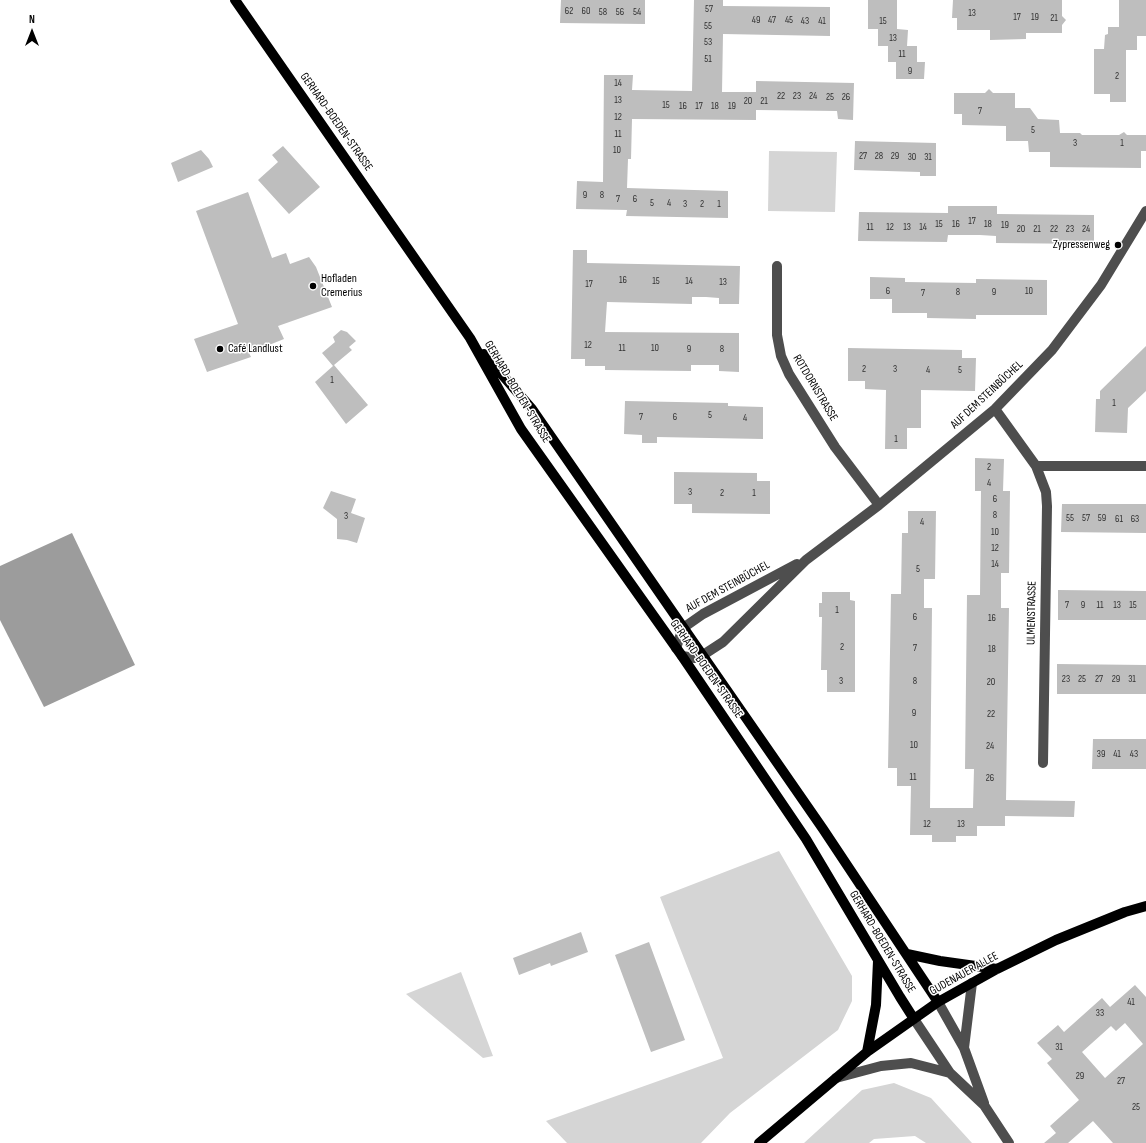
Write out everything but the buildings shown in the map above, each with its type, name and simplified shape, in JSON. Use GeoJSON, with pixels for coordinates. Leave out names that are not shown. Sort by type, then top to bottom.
{"type":"FeatureCollection","features":[{"type":"Feature","properties":{"kind":"main road","name":"GERHARD-BOEDEN-STRASSE"},"geometry":{"type":"LineString","coordinates":[[235,0],[470,338],[521,429],[679,652],[806,838],[914,1019]]}},
{"type":"Feature","properties":{"kind":"main road","name":"GERHARD-BOEDEN-STRASSE"},"geometry":{"type":"LineString","coordinates":[[470,338],[532,409],[824,830],[938,1002]]}},
{"type":"Feature","properties":{"kind":"main road","name":"GUDENAUER ALLEE"},"geometry":{"type":"LineString","coordinates":[[758,1143],[867,1052],[938,1002],[1056,940],[1125,912],[1146,906]]}},
{"type":"Feature","properties":{"kind":"main road"},"geometry":{"type":"LineString","coordinates":[[907,954],[998,970]]}},
{"type":"Feature","properties":{"kind":"main road"},"geometry":{"type":"LineString","coordinates":[[867,1052],[876,1005],[878,961]]}},
{"type":"Feature","properties":{"kind":"street","name":"AUF DEM STEINBÜCHEL"},"geometry":{"type":"LineString","coordinates":[[806,560],[703,614],[683,628],[679,652],[695,658],[703,655],[723,642],[806,560],[879,505],[995,409],[1052,350],[1101,285],[1146,211]]}},
{"type":"Feature","properties":{"kind":"street","name":"ROTDORNSTRASSE"},"geometry":{"type":"LineString","coordinates":[[777,266],[778,336],[781,356],[789,374],[835,447],[879,505]]}},
{"type":"Feature","properties":{"kind":"street","name":"ULMENSTRASSE"},"geometry":{"type":"LineString","coordinates":[[995,409],[1036,466],[1046,492],[1043,763]]}},
{"type":"Feature","properties":{"kind":"street"},"geometry":{"type":"LineString","coordinates":[[1036,466],[1146,466]]}},
{"type":"Feature","properties":{"kind":"street"},"geometry":{"type":"LineString","coordinates":[[964,1048],[972,983]]}},
{"type":"Feature","properties":{"kind":"street"},"geometry":{"type":"LineString","coordinates":[[938,1002],[964,1048],[984,1105]]}},
{"type":"Feature","properties":{"kind":"street"},"geometry":{"type":"LineString","coordinates":[[914,1019],[950,1073],[984,1105],[1009,1143]]}},
{"type":"Feature","properties":{"kind":"street"},"geometry":{"type":"LineString","coordinates":[[836,1078],[881,1066],[911,1064],[950,1073]]}},
{"type":"Feature","properties":{"kind":"shaded area"},"geometry":{"type":"Polygon","coordinates":[[[769,151],[837,152],[835,212],[768,211],[769,151]]]}},
{"type":"Feature","properties":{"kind":"shaded area"},"geometry":{"type":"Polygon","coordinates":[[[72,533],[135,665],[44,707],[0,620],[0,566],[72,533]]]}},
{"type":"Feature","properties":{"kind":"shaded area"},"geometry":{"type":"Polygon","coordinates":[[[779,851],[852,976],[852,1001],[838,1030],[730,1113],[701,1143],[567,1143],[546,1121],[723,1058],[660,897],[779,851]]]}},
{"type":"Feature","properties":{"kind":"shaded area"},"geometry":{"type":"Polygon","coordinates":[[[461,972],[493,1056],[483,1058],[406,994],[461,972]]]}},
{"type":"Feature","properties":{"kind":"shaded area"},"geometry":{"type":"Polygon","coordinates":[[[894,1083],[931,1098],[972,1143],[926,1143],[915,1136],[874,1139],[869,1143],[804,1143],[862,1090],[894,1083]]]}},
{"type":"Feature","properties":{"kind":"place","name":"Zypressenweg"},"geometry":{"type":"Point","coordinates":[1118,245]}},
{"type":"Feature","properties":{"kind":"place","name":"Hofladen Cremerius"},"geometry":{"type":"Point","coordinates":[313,286]}},
{"type":"Feature","properties":{"kind":"place","name":"Café Landlust"},"geometry":{"type":"Point","coordinates":[220,349]}}]}
